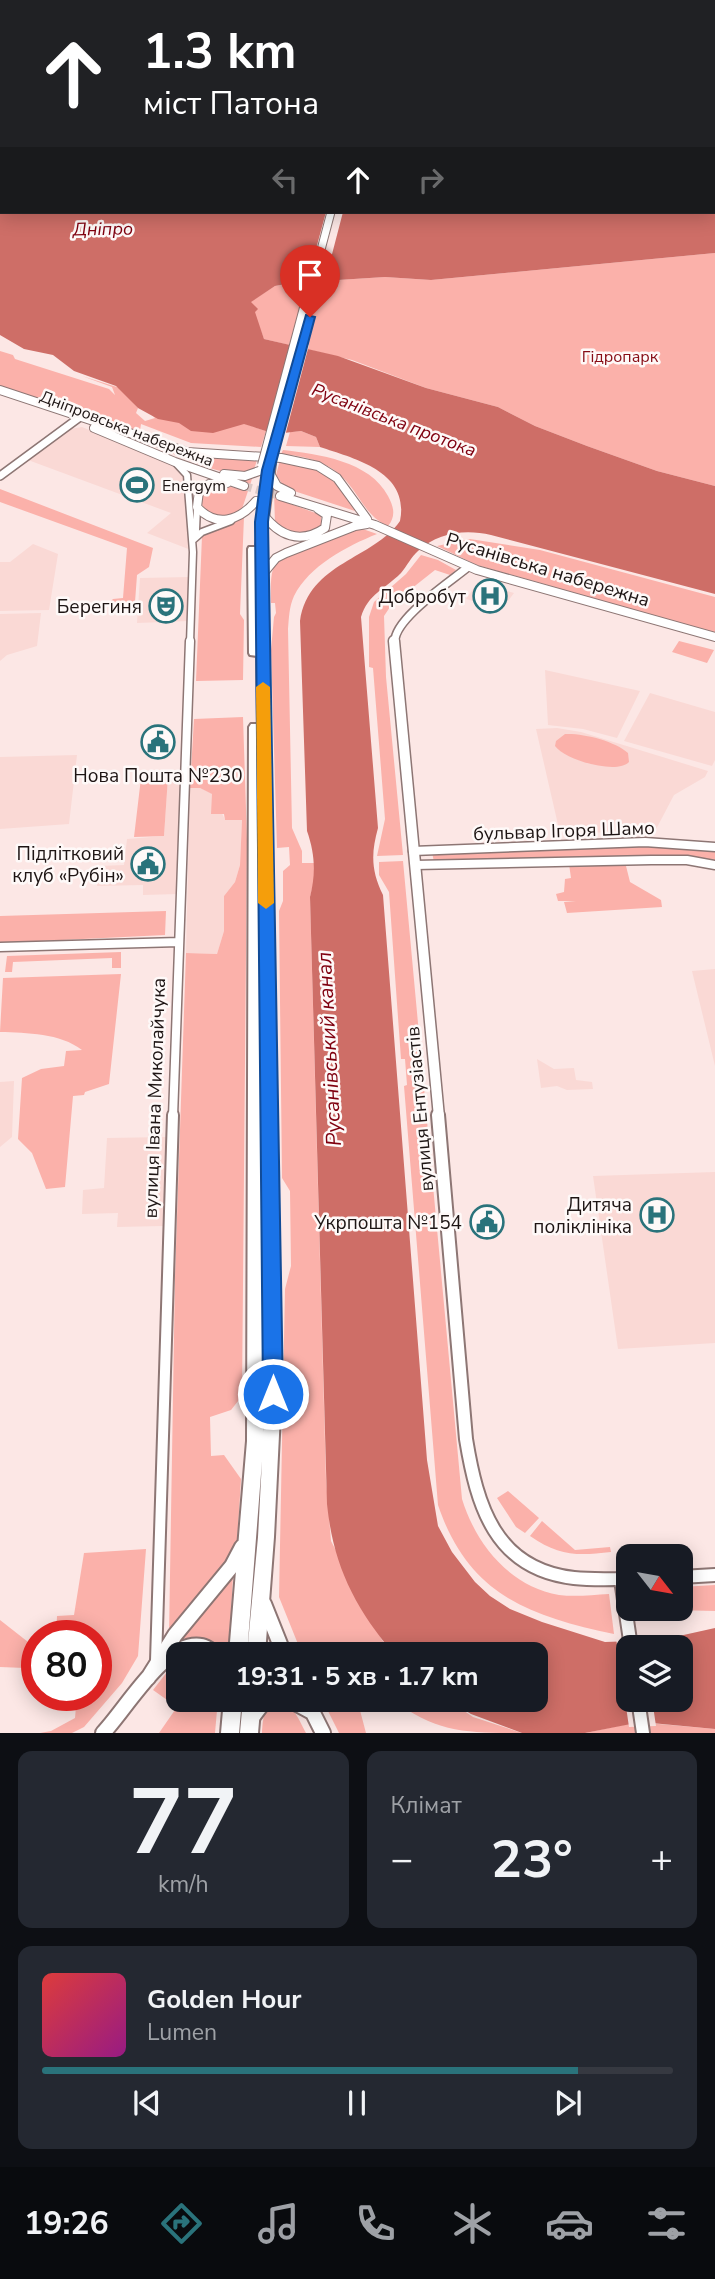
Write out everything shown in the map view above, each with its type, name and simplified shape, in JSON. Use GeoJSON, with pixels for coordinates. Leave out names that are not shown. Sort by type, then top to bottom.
{"type":"FeatureCollection","features":[{"type":"Feature","properties":{"kind":"highway"},"geometry":{"type":"LineString","coordinates":[[266,467],[330,214]]}},
{"type":"Feature","properties":{"kind":"highway"},"geometry":{"type":"LineString","coordinates":[[266,467],[337,214]]}},
{"type":"Feature","properties":{"kind":"main road","name":"Дніпровська набережна"},"geometry":{"type":"LineString","coordinates":[[0,390],[77,419],[175,462],[240,485]]}},
{"type":"Feature","properties":{"kind":"main road","name":"Дніпровська набережна"},"geometry":{"type":"LineString","coordinates":[[0,396],[99,423],[187,452],[306,462],[328,471],[343,484],[372,524]]}},
{"type":"Feature","properties":{"kind":"main road","name":"Дніпровська набережна"},"geometry":{"type":"LineString","coordinates":[[99,423],[221,474],[245,476],[266,467]]}},
{"type":"Feature","properties":{"kind":"main road"},"geometry":{"type":"LineString","coordinates":[[239,1642],[255,1441],[256,829],[253,531],[266,467]]}},
{"type":"Feature","properties":{"kind":"main road","name":"Русанівська набережна"},"geometry":{"type":"LineString","coordinates":[[266,467],[273,481],[282,490],[372,524],[468,567],[715,637]]}},
{"type":"Feature","properties":{"kind":"main road","name":"вулиця Івана Миколайчука"},"geometry":{"type":"LineString","coordinates":[[197,507],[199,491],[203,488],[217,483],[240,485]]}},
{"type":"Feature","properties":{"kind":"main road","name":"Русанівська набережна"},"geometry":{"type":"LineString","coordinates":[[280,496],[372,524]]}},
{"type":"Feature","properties":{"kind":"main road"},"geometry":{"type":"LineString","coordinates":[[259,507],[273,529],[292,538],[311,537],[325,528],[328,522],[322,510],[296,501]]}},
{"type":"Feature","properties":{"kind":"main road"},"geometry":{"type":"LineString","coordinates":[[197,507],[205,516],[231,521],[259,507]]}},
{"type":"Feature","properties":{"kind":"main road"},"geometry":{"type":"LineString","coordinates":[[257,1642],[273,1394],[259,507]]}},
{"type":"Feature","properties":{"kind":"main road"},"geometry":{"type":"LineString","coordinates":[[262,575],[276,558],[286,553],[355,526],[372,524]]}},
{"type":"Feature","properties":{"kind":"main road","name":"вулиця Івана Миколайчука"},"geometry":{"type":"LineString","coordinates":[[148,1678],[156,1661],[239,1556],[251,1517]]}},
{"type":"Feature","properties":{"kind":"main road"},"geometry":{"type":"LineString","coordinates":[[262,1597],[279,1642]]}},
{"type":"Feature","properties":{"kind":"main road","name":"вулиця Івана Миколайчука"},"geometry":{"type":"LineString","coordinates":[[103,1733],[121,1715],[148,1678],[166,1661]]}},
{"type":"Feature","properties":{"kind":"main road"},"geometry":{"type":"LineString","coordinates":[[230,1733],[231,1712]]}},
{"type":"Feature","properties":{"kind":"main road"},"geometry":{"type":"LineString","coordinates":[[312,1712],[323,1733]]}},
{"type":"Feature","properties":{"kind":"main road","name":"вулиця Івана Миколайчука"},"geometry":{"type":"LineString","coordinates":[[112,1733],[121,1715]]}},
{"type":"Feature","properties":{"kind":"street"},"geometry":{"type":"LineString","coordinates":[[0,476],[77,419]]}},
{"type":"Feature","properties":{"kind":"street","name":"вулиця Івана Миколайчука"},"geometry":{"type":"LineString","coordinates":[[156,1661],[193,538],[187,475],[175,462]]}},
{"type":"Feature","properties":{"kind":"street","name":"вулиця Івана Миколайчука"},"geometry":{"type":"LineString","coordinates":[[193,538],[197,507]]}},
{"type":"Feature","properties":{"kind":"street"},"geometry":{"type":"LineString","coordinates":[[193,538],[231,521]]}},
{"type":"Feature","properties":{"kind":"street","name":"вулиця Ентузіастів"},"geometry":{"type":"LineString","coordinates":[[468,567],[404,620],[394,637],[468,1455],[474,1492],[481,1513],[508,1551],[525,1563],[562,1578],[616,1580]]}},
{"type":"Feature","properties":{"kind":"street","name":"бульвар Ігоря Шамо"},"geometry":{"type":"LineString","coordinates":[[414,858],[645,842],[715,848]]}},
{"type":"Feature","properties":{"kind":"street","name":"бульвар Ігоря Шамо"},"geometry":{"type":"LineString","coordinates":[[414,858],[651,859],[687,860],[715,865]]}},
{"type":"Feature","properties":{"kind":"street"},"geometry":{"type":"LineString","coordinates":[[0,947],[179,942]]}},
{"type":"Feature","properties":{"kind":"street"},"geometry":{"type":"LineString","coordinates":[[693,1576],[715,1575]]}},
{"type":"Feature","properties":{"kind":"street"},"geometry":{"type":"LineString","coordinates":[[640,1712],[643,1733]]}},
{"type":"Feature","properties":{"kind":"shaded area"},"geometry":{"type":"Polygon","coordinates":[[[82,427],[178,467],[183,475],[191,550],[147,533],[171,513],[28,460],[70,429],[82,427]]]}},
{"type":"Feature","properties":{"kind":"shaded area"},"geometry":{"type":"Polygon","coordinates":[[[33,544],[58,554],[49,610],[0,611],[0,562],[10,562],[33,544]]]}},
{"type":"Feature","properties":{"kind":"shaded area"},"geometry":{"type":"Polygon","coordinates":[[[190,577],[188,621],[137,623],[140,578],[190,577]]]}},
{"type":"Feature","properties":{"kind":"shaded area","name":"Добробут"},"geometry":{"type":"Polygon","coordinates":[[[478,582],[514,593],[508,601],[499,599],[493,607],[466,599],[478,582]]]}},
{"type":"Feature","properties":{"kind":"shaded area"},"geometry":{"type":"Polygon","coordinates":[[[41,613],[37,646],[7,655],[0,661],[0,614],[41,613]]]}},
{"type":"Feature","properties":{"kind":"shaded area"},"geometry":{"type":"Polygon","coordinates":[[[545,670],[640,691],[617,738],[583,729],[548,725],[545,670]]]}},
{"type":"Feature","properties":{"kind":"shaded area"},"geometry":{"type":"Polygon","coordinates":[[[650,693],[715,712],[715,760],[712,766],[624,741],[650,693]]]}},
{"type":"Feature","properties":{"kind":"shaded area"},"geometry":{"type":"Polygon","coordinates":[[[557,728],[581,732],[708,771],[705,777],[674,795],[652,837],[559,829],[536,729],[557,728]]]}},
{"type":"Feature","properties":{"kind":"shaded area"},"geometry":{"type":"Polygon","coordinates":[[[77,755],[69,824],[0,829],[0,757],[77,755]]]}},
{"type":"Feature","properties":{"kind":"shaded area"},"geometry":{"type":"Polygon","coordinates":[[[168,777],[183,777],[178,894],[143,895],[143,885],[97,886],[100,866],[124,865],[127,839],[164,836],[168,777]]]}},
{"type":"Feature","properties":{"kind":"shaded area"},"geometry":{"type":"Polygon","coordinates":[[[190,788],[200,788],[213,794],[225,820],[242,820],[240,865],[235,882],[224,896],[224,931],[217,954],[186,953],[190,788]]]}},
{"type":"Feature","properties":{"kind":"shaded area"},"geometry":{"type":"Polygon","coordinates":[[[715,969],[715,1066],[692,971],[715,969]]]}},
{"type":"Feature","properties":{"kind":"shaded area"},"geometry":{"type":"Polygon","coordinates":[[[537,1059],[554,1069],[574,1068],[576,1080],[592,1082],[593,1089],[567,1090],[557,1086],[541,1088],[537,1059]]]}},
{"type":"Feature","properties":{"kind":"shaded area"},"geometry":{"type":"Polygon","coordinates":[[[14,1081],[12,1137],[0,1147],[0,1082],[14,1081]]]}},
{"type":"Feature","properties":{"kind":"shaded area"},"geometry":{"type":"Polygon","coordinates":[[[167,1137],[163,1226],[117,1227],[118,1213],[82,1214],[83,1190],[104,1188],[107,1138],[167,1137]]]}},
{"type":"Feature","properties":{"kind":"shaded area"},"geometry":{"type":"Polygon","coordinates":[[[715,1172],[715,1343],[618,1349],[593,1176],[715,1172]]]}},
{"type":"Feature","properties":{"kind":"green space","name":"Гідропарк"},"geometry":{"type":"Polygon","coordinates":[[[715,253],[715,486],[657,471],[587,446],[535,426],[498,407],[426,388],[352,360],[264,339],[250,302],[275,286],[291,283],[385,277],[431,280],[715,253]]]}},
{"type":"Feature","properties":{"kind":"green space"},"geometry":{"type":"Polygon","coordinates":[[[0,351],[13,355],[15,359],[109,389],[115,395],[112,387],[82,376],[120,388],[138,408],[136,413],[145,421],[155,418],[153,416],[219,415],[266,431],[261,447],[191,443],[141,424],[140,431],[136,432],[0,387],[0,351]]]}},
{"type":"Feature","properties":{"kind":"green space"},"geometry":{"type":"Polygon","coordinates":[[[301,431],[316,437],[320,447],[286,446],[290,432],[301,431]]]}},
{"type":"Feature","properties":{"kind":"green space"},"geometry":{"type":"Polygon","coordinates":[[[138,438],[184,453],[257,459],[254,468],[249,472],[224,472],[138,438]]]}},
{"type":"Feature","properties":{"kind":"green space"},"geometry":{"type":"Polygon","coordinates":[[[283,450],[342,461],[369,475],[380,484],[392,504],[391,522],[388,526],[369,512],[347,482],[333,469],[308,458],[281,454],[283,450]]]}},
{"type":"Feature","properties":{"kind":"green space"},"geometry":{"type":"Polygon","coordinates":[[[280,460],[306,466],[325,475],[340,489],[355,511],[285,488],[276,475],[280,460]]]}},
{"type":"Feature","properties":{"kind":"green space"},"geometry":{"type":"Polygon","coordinates":[[[253,476],[240,515],[211,517],[201,501],[203,490],[219,484],[244,490],[247,484],[225,477],[253,476]]]}},
{"type":"Feature","properties":{"kind":"green space"},"geometry":{"type":"Polygon","coordinates":[[[0,489],[153,548],[149,567],[137,575],[135,602],[109,603],[113,599],[123,598],[127,548],[0,502],[0,489]]]}},
{"type":"Feature","properties":{"kind":"green space"},"geometry":{"type":"Polygon","coordinates":[[[274,491],[283,494],[277,499],[321,515],[321,525],[313,532],[287,535],[275,524],[274,491]]]}},
{"type":"Feature","properties":{"kind":"green space"},"geometry":{"type":"Polygon","coordinates":[[[244,517],[240,614],[244,620],[243,680],[196,681],[202,536],[244,517]]]}},
{"type":"Feature","properties":{"kind":"green space"},"geometry":{"type":"Polygon","coordinates":[[[360,528],[377,534],[330,558],[309,575],[294,596],[288,629],[292,828],[302,851],[302,863],[314,863],[315,877],[310,897],[326,1480],[331,1541],[384,1642],[297,1642],[279,1597],[285,1289],[291,1266],[290,1191],[282,1178],[279,911],[283,901],[283,871],[290,865],[289,847],[277,848],[271,650],[276,613],[275,603],[271,603],[271,581],[273,569],[278,563],[312,545],[360,528]]]}},
{"type":"Feature","properties":{"kind":"green space"},"geometry":{"type":"Polygon","coordinates":[[[470,539],[540,550],[715,597],[715,633],[477,565],[437,546],[470,539]]]}},
{"type":"Feature","properties":{"kind":"green space"},"geometry":{"type":"Polygon","coordinates":[[[421,555],[438,560],[456,570],[450,575],[435,570],[392,604],[384,616],[386,677],[403,855],[377,856],[385,819],[373,668],[369,667],[369,617],[374,602],[406,574],[421,555]]]}},
{"type":"Feature","properties":{"kind":"green space"},"geometry":{"type":"Polygon","coordinates":[[[679,641],[714,650],[707,663],[672,652],[679,641]]]}},
{"type":"Feature","properties":{"kind":"green space"},"geometry":{"type":"Polygon","coordinates":[[[243,717],[247,840],[242,1396],[231,1410],[210,1417],[211,1456],[224,1455],[241,1479],[237,1545],[218,1578],[169,1635],[175,1277],[186,953],[217,954],[224,931],[224,896],[235,882],[240,865],[242,820],[225,820],[224,814],[211,814],[212,794],[200,788],[190,788],[194,719],[243,717]]]}},
{"type":"Feature","properties":{"kind":"green space"},"geometry":{"type":"Polygon","coordinates":[[[565,734],[607,741],[628,753],[629,762],[614,767],[580,761],[555,746],[556,741],[565,734]]]}},
{"type":"Feature","properties":{"kind":"green space"},"geometry":{"type":"Polygon","coordinates":[[[168,777],[164,836],[134,837],[141,778],[168,777]]]}},
{"type":"Feature","properties":{"kind":"green space"},"geometry":{"type":"Polygon","coordinates":[[[646,844],[715,850],[715,861],[684,856],[619,856],[434,862],[432,852],[646,844]]]}},
{"type":"Feature","properties":{"kind":"green space"},"geometry":{"type":"Polygon","coordinates":[[[403,861],[462,1499],[476,1532],[486,1547],[510,1573],[525,1583],[559,1595],[609,1594],[614,1634],[554,1619],[505,1596],[484,1580],[466,1560],[438,1505],[404,1086],[407,1085],[405,1059],[401,1059],[389,892],[379,875],[379,862],[403,861]]]}},
{"type":"Feature","properties":{"kind":"green space"},"geometry":{"type":"Polygon","coordinates":[[[625,862],[630,882],[661,900],[662,907],[567,913],[564,902],[576,901],[558,901],[556,894],[564,892],[565,879],[571,878],[569,864],[625,862]]]}},
{"type":"Feature","properties":{"kind":"green space"},"geometry":{"type":"Polygon","coordinates":[[[166,911],[165,935],[0,943],[0,916],[166,911]]]}},
{"type":"Feature","properties":{"kind":"green space"},"geometry":{"type":"Polygon","coordinates":[[[121,952],[121,968],[112,968],[112,958],[13,962],[12,972],[5,972],[7,956],[121,952]]]}},
{"type":"Feature","properties":{"kind":"green space"},"geometry":{"type":"Polygon","coordinates":[[[121,974],[109,1084],[85,1092],[84,1095],[73,1096],[65,1187],[46,1189],[32,1153],[18,1139],[22,1078],[41,1069],[64,1066],[66,1051],[82,1050],[54,1037],[0,1032],[3,978],[121,974]]]}},
{"type":"Feature","properties":{"kind":"green space"},"geometry":{"type":"Polygon","coordinates":[[[508,1491],[539,1518],[525,1533],[516,1527],[497,1498],[508,1491]]]}},
{"type":"Feature","properties":{"kind":"green space"},"geometry":{"type":"Polygon","coordinates":[[[542,1521],[575,1550],[610,1547],[611,1552],[578,1554],[550,1548],[530,1536],[542,1521]]]}},
{"type":"Feature","properties":{"kind":"green space"},"geometry":{"type":"Polygon","coordinates":[[[146,1549],[138,1656],[112,1695],[112,1620],[57,1620],[57,1616],[74,1615],[84,1553],[146,1549]]]}},
{"type":"Feature","properties":{"kind":"green space"},"geometry":{"type":"Polygon","coordinates":[[[233,1575],[230,1642],[174,1642],[233,1575]]]}},
{"type":"Feature","properties":{"kind":"green space"},"geometry":{"type":"Polygon","coordinates":[[[715,1585],[715,1611],[693,1610],[693,1586],[715,1585]]]}},
{"type":"Feature","properties":{"kind":"green space"},"geometry":{"type":"Polygon","coordinates":[[[0,1620],[21,1636],[21,1668],[0,1667],[0,1620]]]}},
{"type":"Feature","properties":{"kind":"green space"},"geometry":{"type":"Polygon","coordinates":[[[166,1673],[166,1699],[153,1690],[166,1673]]]}},
{"type":"Feature","properties":{"kind":"green space"},"geometry":{"type":"Polygon","coordinates":[[[76,1711],[98,1711],[84,1727],[72,1733],[40,1733],[51,1731],[75,1718],[76,1711]]]}},
{"type":"Feature","properties":{"kind":"green space"},"geometry":{"type":"Polygon","coordinates":[[[174,1712],[217,1712],[215,1733],[159,1733],[174,1712]]]}},
{"type":"Feature","properties":{"kind":"green space"},"geometry":{"type":"Polygon","coordinates":[[[266,1712],[294,1712],[306,1733],[262,1733],[266,1712]]]}},
{"type":"Feature","properties":{"kind":"green space"},"geometry":{"type":"Polygon","coordinates":[[[328,1712],[360,1712],[366,1733],[339,1733],[328,1712]]]}},
{"type":"Feature","properties":{"kind":"green space"},"geometry":{"type":"Polygon","coordinates":[[[411,1712],[466,1712],[473,1717],[522,1733],[452,1729],[411,1712]]]}},
{"type":"Feature","properties":{"kind":"green space"},"geometry":{"type":"Polygon","coordinates":[[[637,1722],[715,1729],[715,1733],[585,1733],[637,1722]]]}},
{"type":"Feature","properties":{"kind":"water"},"geometry":{"type":"Polygon","coordinates":[[[0,214],[715,214],[715,253],[431,280],[385,277],[291,283],[275,286],[251,302],[258,309],[255,312],[264,339],[338,356],[426,388],[498,407],[535,426],[587,446],[657,471],[715,486],[715,594],[491,535],[462,532],[443,536],[418,551],[401,573],[373,597],[361,617],[378,828],[373,862],[383,895],[427,1460],[438,1526],[452,1552],[475,1582],[510,1609],[605,1642],[616,1642],[616,1712],[693,1712],[693,1635],[684,1635],[715,1628],[715,1729],[641,1722],[585,1733],[522,1733],[471,1714],[468,1712],[548,1712],[548,1642],[384,1642],[357,1602],[334,1546],[327,1504],[310,897],[314,864],[307,831],[300,621],[306,601],[329,573],[389,534],[400,521],[401,504],[397,490],[389,479],[377,470],[320,447],[316,437],[301,431],[275,434],[244,424],[213,433],[191,431],[179,423],[158,419],[138,408],[116,386],[74,371],[53,355],[24,349],[0,335],[0,214]]]}},
{"type":"Feature","properties":{"kind":"pier"},"geometry":{"type":"Polygon","coordinates":[[[325,214],[342,214],[324,285],[306,286],[325,214]]]}},
{"type":"Feature","properties":{"kind":"pier"},"geometry":{"type":"Polygon","coordinates":[[[291,341],[309,345],[285,436],[275,437],[266,434],[291,341]]]}},
{"type":"Feature","properties":{"kind":"pier"},"geometry":{"type":"Polygon","coordinates":[[[627,1712],[654,1712],[656,1726],[629,1727],[627,1712]]]}},
{"type":"Feature","properties":{"kind":"tunnel"},"geometry":{"type":"LineString","coordinates":[[244,486],[280,496]]}},
{"type":"Feature","properties":{"kind":"slow traffic"},"geometry":{"type":"LineString","coordinates":[[263,687],[266,903]]}},
{"type":"Feature","properties":{"kind":"place","name":"Energym"},"geometry":{"type":"Point","coordinates":[137,485]}},
{"type":"Feature","properties":{"kind":"place","name":"Добробут"},"geometry":{"type":"Point","coordinates":[490,596]}},
{"type":"Feature","properties":{"kind":"place","name":"Берегиня"},"geometry":{"type":"Point","coordinates":[166,606]}},
{"type":"Feature","properties":{"kind":"place","name":"Нова Пошта №230"},"geometry":{"type":"Point","coordinates":[158,742]}},
{"type":"Feature","properties":{"kind":"place","name":"Підлітковий клуб «Рубін»"},"geometry":{"type":"Point","coordinates":[148,864]}},
{"type":"Feature","properties":{"kind":"place","name":"Дитяча поліклініка"},"geometry":{"type":"Point","coordinates":[657,1215]}},
{"type":"Feature","properties":{"kind":"place","name":"Укрпошта №154"},"geometry":{"type":"Point","coordinates":[487,1222]}},
{"type":"Feature","properties":{"kind":"route"},"geometry":{"type":"LineString","coordinates":[[273,1394],[261,522],[268,470],[310,317]]}},
{"type":"Feature","properties":{"kind":"water label","name":"Дніпро"},"geometry":{"type":"Point","coordinates":[103,229]}},
{"type":"Feature","properties":{"kind":"water label","name":"Русанівська протока"},"geometry":{"type":"Point","coordinates":[394,420]}},
{"type":"Feature","properties":{"kind":"water label","name":"Русанівський канал"},"geometry":{"type":"Point","coordinates":[329,1049]}}]}
